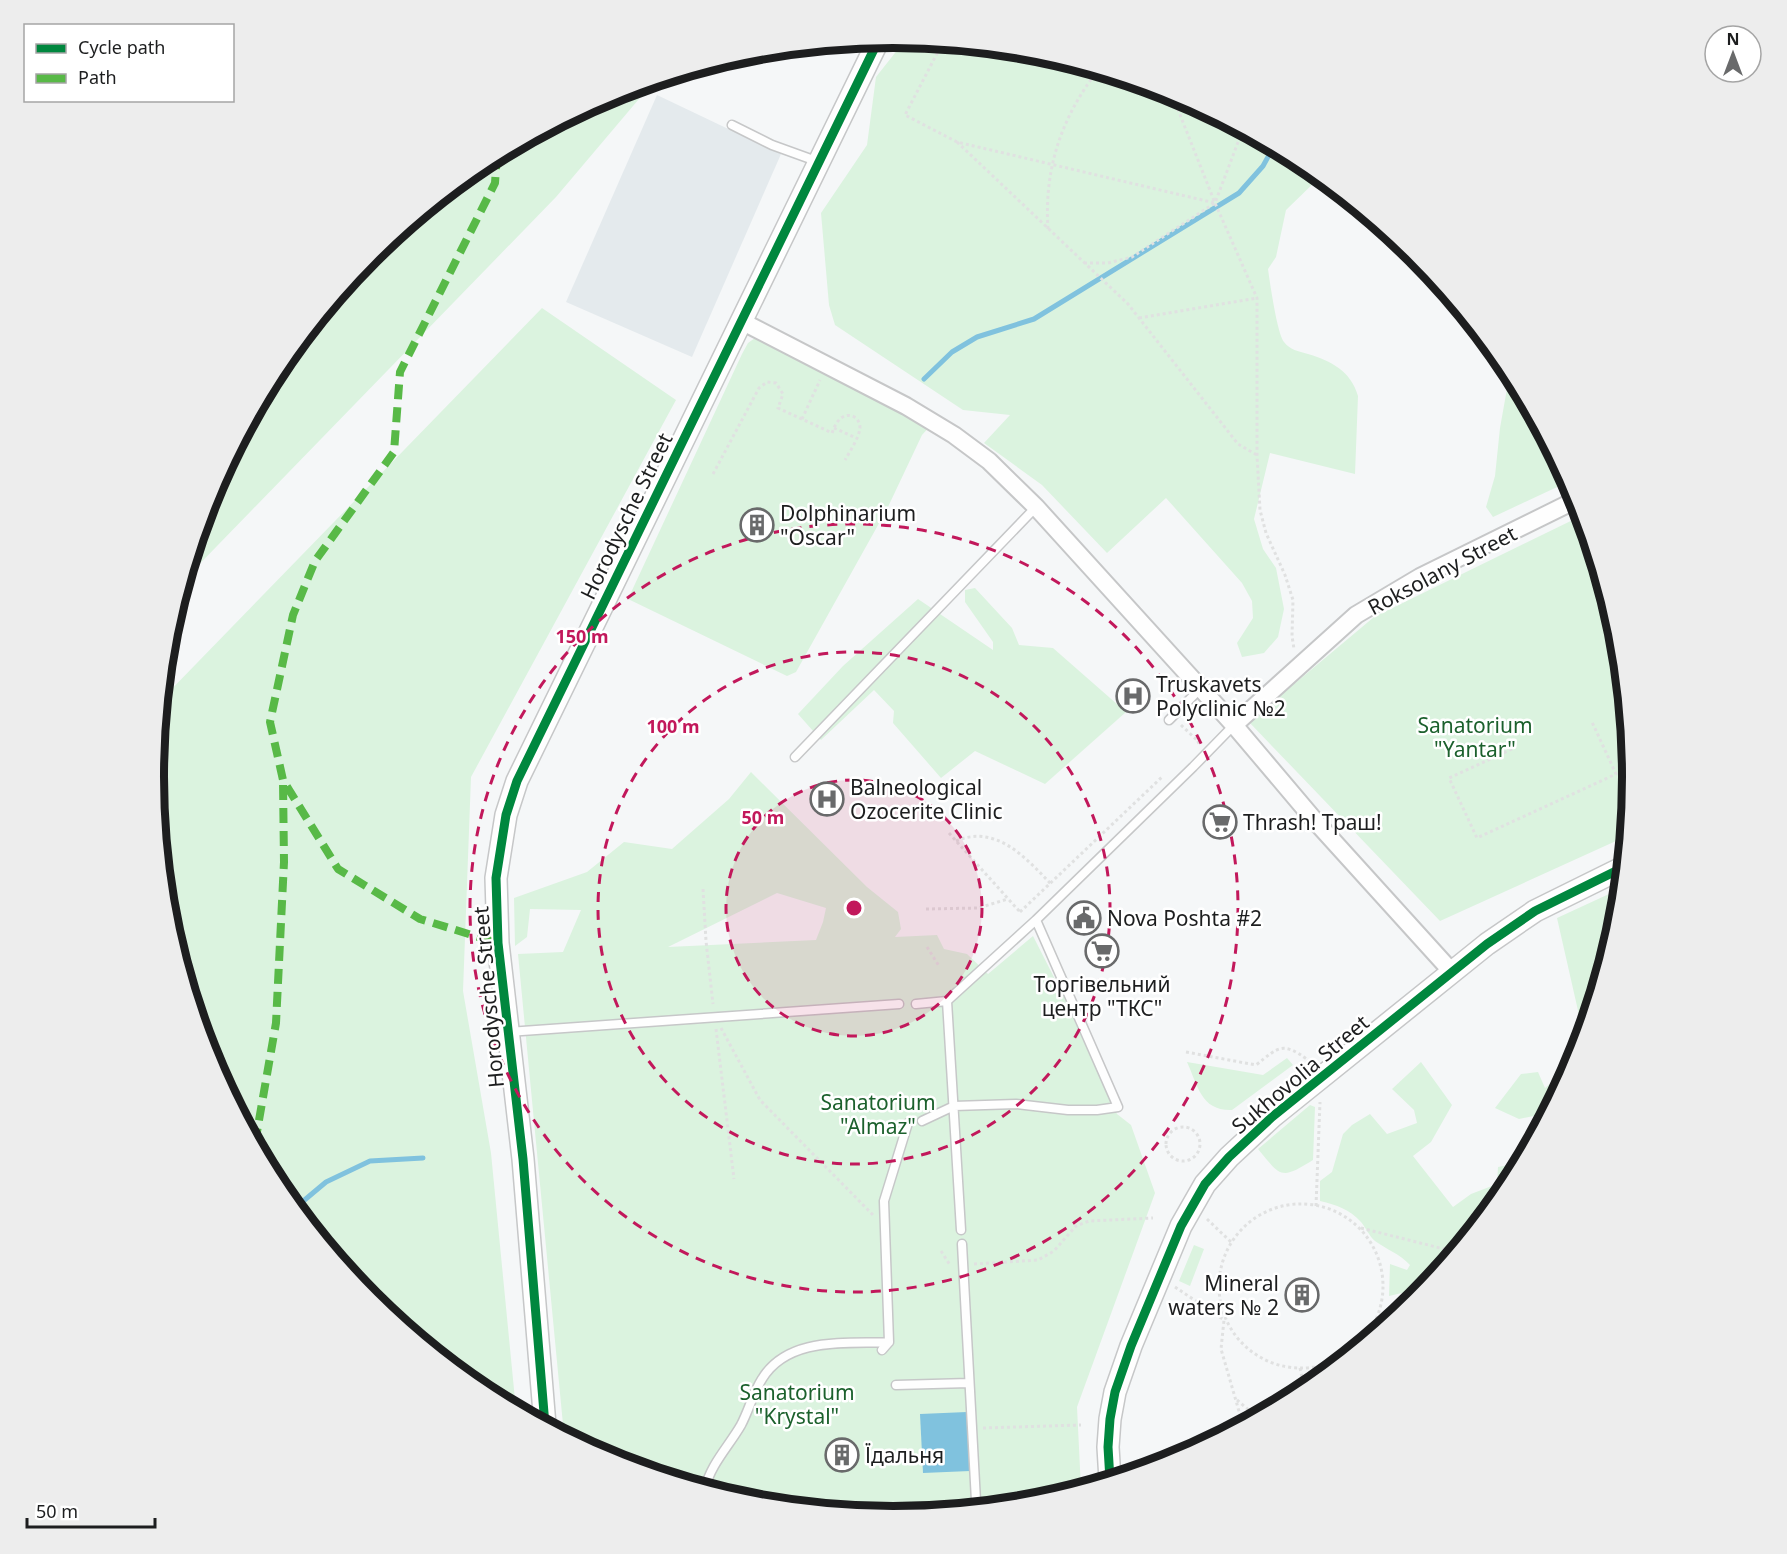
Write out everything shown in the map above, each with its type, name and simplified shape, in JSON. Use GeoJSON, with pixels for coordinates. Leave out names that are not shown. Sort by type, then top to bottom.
{"type":"FeatureCollection","features":[{"type":"Feature","properties":{"kind":"street","name":"Horodysche Street"},"geometry":{"type":"LineString","coordinates":[[544,1416],[523,1159],[498,943],[496,878],[506,815],[517,781],[874,49]]}},
{"type":"Feature","properties":{"kind":"street"},"geometry":{"type":"LineString","coordinates":[[741,321],[906,406],[954,435],[989,461],[1036,507],[1234,725],[1316,822],[1452,972]]}},
{"type":"Feature","properties":{"kind":"street","name":"Roksolany Street"},"geometry":{"type":"LineString","coordinates":[[1234,725],[1356,615],[1420,577],[1569,503]]}},
{"type":"Feature","properties":{"kind":"street","name":"Sukhovolia Street"},"geometry":{"type":"LineString","coordinates":[[1110,1473],[1109,1429],[1115,1392],[1131,1346],[1181,1226],[1205,1184],[1229,1157],[1272,1118],[1508,929],[1535,911],[1616,871]]}},
{"type":"Feature","properties":{"kind":"lane"},"geometry":{"type":"LineString","coordinates":[[732,125],[772,145],[819,162]]}},
{"type":"Feature","properties":{"kind":"lane"},"geometry":{"type":"LineString","coordinates":[[795,756],[1036,507]]}},
{"type":"Feature","properties":{"kind":"lane"},"geometry":{"type":"LineString","coordinates":[[1171,718],[1200,689]]}},
{"type":"Feature","properties":{"kind":"lane"},"geometry":{"type":"LineString","coordinates":[[916,1004],[947,1001],[1034,922],[1234,725]]}},
{"type":"Feature","properties":{"kind":"lane"},"geometry":{"type":"LineString","coordinates":[[922,1121],[954,1106],[1016,1104],[1068,1110],[1118,1107],[1034,922]]}},
{"type":"Feature","properties":{"kind":"lane"},"geometry":{"type":"LineString","coordinates":[[947,1001],[961,1230]]}},
{"type":"Feature","properties":{"kind":"lane"},"geometry":{"type":"LineString","coordinates":[[508,1032],[899,1004]]}},
{"type":"Feature","properties":{"kind":"lane"},"geometry":{"type":"LineString","coordinates":[[882,1350],[889,1342],[884,1201],[908,1123]]}},
{"type":"Feature","properties":{"kind":"lane"},"geometry":{"type":"LineString","coordinates":[[962,1244],[976,1501]]}},
{"type":"Feature","properties":{"kind":"lane"},"geometry":{"type":"LineString","coordinates":[[707,1481],[742,1423],[763,1376],[779,1360],[798,1350],[815,1346],[889,1342]]}},
{"type":"Feature","properties":{"kind":"lane"},"geometry":{"type":"LineString","coordinates":[[896,1385],[969,1383]]}},
{"type":"Feature","properties":{"kind":"path"},"geometry":{"type":"LineString","coordinates":[[939,50],[905,115],[957,142],[1215,203]]}},
{"type":"Feature","properties":{"kind":"path"},"geometry":{"type":"LineString","coordinates":[[1048,230],[1048,181],[1052,164],[1062,133],[1086,85],[1093,76]]}},
{"type":"Feature","properties":{"kind":"path"},"geometry":{"type":"LineString","coordinates":[[1176,105],[1215,203],[1257,298],[1257,455],[1260,510],[1266,533],[1285,575],[1293,600],[1292,636],[1298,669]]}},
{"type":"Feature","properties":{"kind":"path"},"geometry":{"type":"LineString","coordinates":[[1083,262],[1108,263],[1132,257],[1215,203],[1240,136]]}},
{"type":"Feature","properties":{"kind":"path"},"geometry":{"type":"LineString","coordinates":[[957,142],[1128,304],[1238,444],[1257,455]]}},
{"type":"Feature","properties":{"kind":"path"},"geometry":{"type":"LineString","coordinates":[[1139,318],[1257,298]]}},
{"type":"Feature","properties":{"kind":"path"},"geometry":{"type":"LineString","coordinates":[[801,419],[826,365]]}},
{"type":"Feature","properties":{"kind":"path"},"geometry":{"type":"LineString","coordinates":[[713,474],[762,384],[776,383],[783,394],[778,408],[832,433],[843,417],[855,416],[860,425],[845,460]]}},
{"type":"Feature","properties":{"kind":"path"},"geometry":{"type":"LineString","coordinates":[[834,428],[856,438]]}},
{"type":"Feature","properties":{"kind":"path"},"geometry":{"type":"LineString","coordinates":[[1171,718],[1199,742],[1191,750]]}},
{"type":"Feature","properties":{"kind":"path"},"geometry":{"type":"LineString","coordinates":[[1512,749],[1449,778],[1477,838],[1616,774],[1592,722]]}},
{"type":"Feature","properties":{"kind":"path"},"geometry":{"type":"LineString","coordinates":[[1020,912],[1166,773]]}},
{"type":"Feature","properties":{"kind":"path"},"geometry":{"type":"LineString","coordinates":[[949,833],[1020,912],[1034,922]]}},
{"type":"Feature","properties":{"kind":"path"},"geometry":{"type":"LineString","coordinates":[[956,841],[979,835],[990,837],[1012,847],[1051,884]]}},
{"type":"Feature","properties":{"kind":"path"},"geometry":{"type":"LineString","coordinates":[[703,889],[705,940],[734,1179]]}},
{"type":"Feature","properties":{"kind":"path"},"geometry":{"type":"LineString","coordinates":[[926,909],[978,908],[1008,899]]}},
{"type":"Feature","properties":{"kind":"path"},"geometry":{"type":"LineString","coordinates":[[927,947],[939,966]]}},
{"type":"Feature","properties":{"kind":"path"},"geometry":{"type":"LineString","coordinates":[[715,1017],[760,1100],[884,1227]]}},
{"type":"Feature","properties":{"kind":"path"},"geometry":{"type":"LineString","coordinates":[[1186,1052],[1256,1065],[1276,1049],[1287,1047],[1308,1060]]}},
{"type":"Feature","properties":{"kind":"path"},"geometry":{"type":"LineString","coordinates":[[1316,1206],[1321,1092]]}},
{"type":"Feature","properties":{"kind":"path"},"geometry":{"type":"LineString","coordinates":[[1180,1128],[1192,1130],[1199,1141],[1196,1154],[1185,1161],[1173,1158],[1166,1147],[1169,1135],[1180,1128]]}},
{"type":"Feature","properties":{"kind":"path"},"geometry":{"type":"LineString","coordinates":[[1241,1417],[1221,1349],[1224,1320],[1220,1284],[1223,1262],[1232,1243],[1246,1226],[1263,1214],[1283,1206],[1304,1204],[1343,1215],[1359,1227],[1372,1244],[1381,1264],[1384,1286],[1381,1307],[1374,1325]]}},
{"type":"Feature","properties":{"kind":"path"},"geometry":{"type":"LineString","coordinates":[[1201,1214],[1232,1243]]}},
{"type":"Feature","properties":{"kind":"path"},"geometry":{"type":"LineString","coordinates":[[963,1264],[1038,1260],[1054,1251],[1081,1223],[1101,1219],[1153,1218]]}},
{"type":"Feature","properties":{"kind":"path"},"geometry":{"type":"LineString","coordinates":[[1359,1227],[1448,1250]]}},
{"type":"Feature","properties":{"kind":"path"},"geometry":{"type":"LineString","coordinates":[[1169,1282],[1224,1320],[1230,1331],[1259,1356],[1279,1365],[1300,1368],[1325,1364]]}},
{"type":"Feature","properties":{"kind":"path"},"geometry":{"type":"LineString","coordinates":[[1300,1368],[1303,1380]]}},
{"type":"Feature","properties":{"kind":"path"},"geometry":{"type":"LineString","coordinates":[[1235,1399],[1251,1412]]}},
{"type":"Feature","properties":{"kind":"path"},"geometry":{"type":"LineString","coordinates":[[972,1429],[1081,1425]]}},
{"type":"Feature","properties":{"kind":"shaded area"},"geometry":{"type":"Polygon","coordinates":[[[657,95],[781,154],[692,357],[566,302],[657,95]]]}},
{"type":"Feature","properties":{"kind":"green space"},"geometry":{"type":"Polygon","coordinates":[[[899,48],[989,54],[1082,73],[1172,103],[1216,123],[1258,146],[1314,182],[1286,210],[1276,257],[1268,269],[1276,319],[1284,342],[1294,350],[1339,368],[1355,387],[1358,396],[1355,474],[1270,453],[1254,519],[1263,549],[1276,568],[1284,609],[1278,637],[1264,653],[1242,657],[1237,643],[1253,618],[1252,601],[1242,583],[1166,498],[1107,553],[1042,485],[984,443],[1010,415],[963,410],[835,325],[829,305],[821,213],[867,145],[876,77],[899,48]]]}},
{"type":"Feature","properties":{"kind":"green space"},"geometry":{"type":"Polygon","coordinates":[[[645,92],[556,197],[195,569],[220,498],[262,412],[287,372],[345,296],[413,229],[488,171],[571,123],[645,92]]]}},
{"type":"Feature","properties":{"kind":"green space"},"geometry":{"type":"Polygon","coordinates":[[[542,308],[676,400],[471,777],[463,991],[491,1153],[515,1399],[488,1383],[413,1325],[345,1258],[287,1182],[262,1142],[240,1099],[203,1011],[189,966],[179,919],[166,825],[164,777],[170,691],[542,308]]]}},
{"type":"Feature","properties":{"kind":"green space"},"geometry":{"type":"Polygon","coordinates":[[[755,338],[769,338],[932,424],[922,435],[887,509],[796,672],[787,676],[628,599],[742,354],[748,343],[755,338]]]}},
{"type":"Feature","properties":{"kind":"green space"},"geometry":{"type":"Polygon","coordinates":[[[1508,385],[1525,413],[1561,485],[1493,517],[1486,507],[1495,476],[1508,385]]]}},
{"type":"Feature","properties":{"kind":"green space","name":"Sanatorium \"Yantar\""},"geometry":{"type":"Polygon","coordinates":[[[1575,519],[1598,588],[1616,682],[1621,729],[1619,839],[1440,921],[1249,722],[1374,617],[1575,519]]]}},
{"type":"Feature","properties":{"kind":"green space"},"geometry":{"type":"Polygon","coordinates":[[[975,588],[1012,628],[1019,645],[1053,648],[1126,712],[1045,784],[975,751],[941,778],[893,723],[894,711],[874,690],[821,740],[798,714],[843,666],[918,599],[993,650],[993,642],[965,602],[965,590],[975,588]]]}},
{"type":"Feature","properties":{"kind":"green space","name":"Sanatorium \"Almaz\""},"geometry":{"type":"Polygon","coordinates":[[[751,772],[867,887],[898,912],[901,929],[895,937],[937,935],[944,949],[967,954],[988,974],[1033,936],[1062,993],[1117,1114],[1131,1125],[1155,1193],[1077,1407],[1081,1481],[989,1500],[941,1504],[894,1506],[798,1500],[751,1492],[659,1467],[615,1451],[563,1427],[518,954],[563,952],[581,910],[530,909],[527,937],[515,946],[514,898],[587,872],[624,842],[672,849],[729,799],[751,772]],[[777,893],[668,947],[816,940],[826,908],[777,893]]]}},
{"type":"Feature","properties":{"kind":"green space"},"geometry":{"type":"Polygon","coordinates":[[[1613,892],[1598,966],[1580,1021],[1557,918],[1613,892]]]}},
{"type":"Feature","properties":{"kind":"green space"},"geometry":{"type":"Polygon","coordinates":[[[1287,1058],[1293,1065],[1232,1110],[1222,1109],[1207,1102],[1187,1062],[1263,1075],[1287,1058]]]}},
{"type":"Feature","properties":{"kind":"green space"},"geometry":{"type":"Polygon","coordinates":[[[1421,1062],[1452,1105],[1431,1142],[1413,1156],[1453,1207],[1471,1194],[1497,1184],[1498,1167],[1511,1165],[1472,1221],[1442,1258],[1434,1266],[1432,1264],[1406,1292],[1389,1296],[1390,1264],[1407,1270],[1410,1265],[1402,1257],[1375,1241],[1352,1214],[1320,1201],[1320,1181],[1332,1172],[1343,1134],[1352,1125],[1370,1114],[1387,1134],[1417,1123],[1414,1110],[1392,1089],[1421,1062]]]}},
{"type":"Feature","properties":{"kind":"green space"},"geometry":{"type":"Polygon","coordinates":[[[1538,1072],[1545,1088],[1557,1079],[1539,1115],[1519,1119],[1495,1108],[1521,1074],[1538,1072]]]}},
{"type":"Feature","properties":{"kind":"green space"},"geometry":{"type":"Polygon","coordinates":[[[1310,1105],[1315,1107],[1313,1160],[1288,1173],[1277,1170],[1258,1149],[1310,1105]]]}},
{"type":"Feature","properties":{"kind":"green space"},"geometry":{"type":"Polygon","coordinates":[[[1194,1245],[1204,1249],[1190,1286],[1179,1281],[1194,1245]]]}},
{"type":"Feature","properties":{"kind":"water"},"geometry":{"type":"Polygon","coordinates":[[[967,1412],[970,1471],[923,1473],[920,1414],[967,1412]]]}},
{"type":"Feature","properties":{"kind":"waterway"},"geometry":{"type":"LineString","coordinates":[[924,379],[952,352],[977,337],[1034,319],[1239,193],[1263,166],[1270,153]]}},
{"type":"Feature","properties":{"kind":"waterway"},"geometry":{"type":"LineString","coordinates":[[302,1202],[326,1182],[370,1161],[423,1158]]}},
{"type":"Feature","properties":{"kind":"marked path"},"geometry":{"type":"LineString","coordinates":[[496,166],[495,183],[400,372],[394,452],[315,561],[293,615],[270,722],[283,780],[338,869],[420,919],[498,943]]}},
{"type":"Feature","properties":{"kind":"marked path"},"geometry":{"type":"LineString","coordinates":[[257,1132],[276,1023],[284,862],[283,782]]}},
{"type":"Feature","properties":{"kind":"cycle path"},"geometry":{"type":"LineString","coordinates":[[544,1416],[523,1159],[498,943],[496,878],[506,815],[517,781],[874,49]]}},
{"type":"Feature","properties":{"kind":"cycle path"},"geometry":{"type":"LineString","coordinates":[[1110,1473],[1108,1447],[1115,1392],[1131,1346],[1181,1226],[1205,1184],[1229,1157],[1272,1117],[1487,944],[1535,911],[1616,871]]}},
{"type":"Feature","properties":{"kind":"place","name":"Dolphinarium \"Oscar\""},"geometry":{"type":"Point","coordinates":[757,525]}},
{"type":"Feature","properties":{"kind":"place","name":"Truskavets Polyclinic №2"},"geometry":{"type":"Point","coordinates":[1133,696]}},
{"type":"Feature","properties":{"kind":"place","name":"Balneological Ozocerite Clinic"},"geometry":{"type":"Point","coordinates":[827,799]}},
{"type":"Feature","properties":{"kind":"place","name":"Thrash! Траш!"},"geometry":{"type":"Point","coordinates":[1220,822]}},
{"type":"Feature","properties":{"kind":"place","name":"Nova Poshta #2"},"geometry":{"type":"Point","coordinates":[1084,918]}},
{"type":"Feature","properties":{"kind":"place","name":"Торгівельний центр \"ТКС\""},"geometry":{"type":"Point","coordinates":[1102,951]}},
{"type":"Feature","properties":{"kind":"place","name":"Mineral waters № 2"},"geometry":{"type":"Point","coordinates":[1302,1295]}},
{"type":"Feature","properties":{"kind":"place","name":"Їдальня"},"geometry":{"type":"Point","coordinates":[842,1455]}},
{"type":"Feature","properties":{"kind":"park label","name":"Sanatorium \"Krystal\""},"geometry":{"type":"Point","coordinates":[797,1404]}}]}
